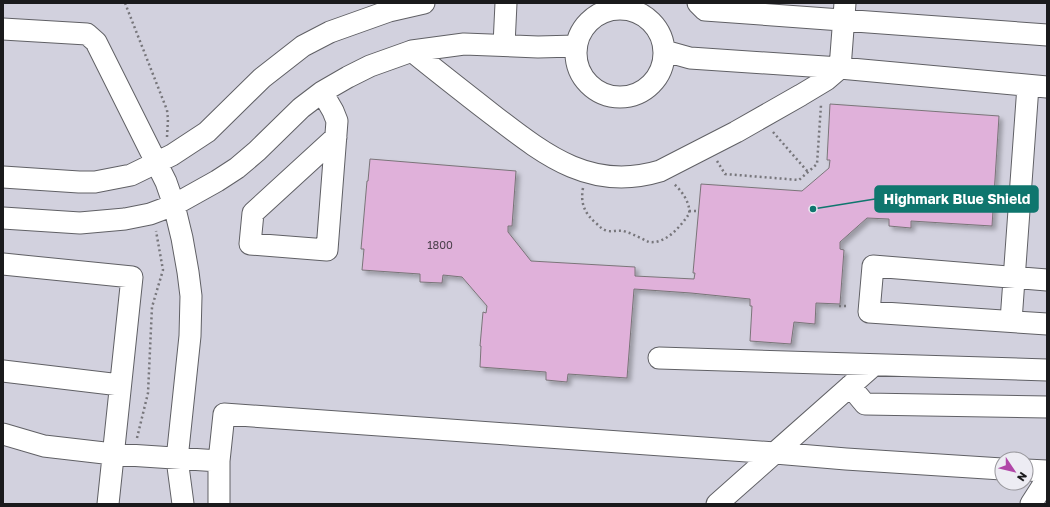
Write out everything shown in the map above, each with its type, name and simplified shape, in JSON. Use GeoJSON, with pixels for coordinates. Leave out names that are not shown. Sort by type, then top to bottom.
{"type":"FeatureCollection","features":[{"type":"Feature","properties":{"kind":"lane"},"geometry":{"type":"LineString","coordinates":[[3,177],[95,182],[131,174],[172,155],[206,132],[262,78],[303,46],[330,32],[389,11],[424,3]]}},
{"type":"Feature","properties":{"kind":"lane"},"geometry":{"type":"LineString","coordinates":[[504,45],[506,3]]}},
{"type":"Feature","properties":{"kind":"lane"},"geometry":{"type":"LineString","coordinates":[[698,3],[705,10],[844,12],[1047,35]]}},
{"type":"Feature","properties":{"kind":"lane"},"geometry":{"type":"LineString","coordinates":[[627,6],[649,19],[657,28],[665,51],[663,66],[657,79],[646,90],[633,96],[618,98],[603,95],[590,87],[581,75],[576,61],[576,46],[586,25],[594,17],[604,12],[627,6]]}},
{"type":"Feature","properties":{"kind":"lane"},"geometry":{"type":"LineString","coordinates":[[412,51],[464,94],[519,135],[562,163],[588,173],[619,178],[647,175],[660,171],[736,132],[826,80],[840,68],[844,12]]}},
{"type":"Feature","properties":{"kind":"lane"},"geometry":{"type":"LineString","coordinates":[[3,29],[87,34],[91,37],[96,42],[166,182],[174,205],[182,238],[191,296],[190,336],[177,459],[183,504]]}},
{"type":"Feature","properties":{"kind":"lane"},"geometry":{"type":"LineString","coordinates":[[3,218],[80,223],[125,219],[150,214],[174,205],[237,168],[258,151],[301,108],[322,92],[370,66],[412,51],[464,44],[538,48],[576,46]]}},
{"type":"Feature","properties":{"kind":"lane"},"geometry":{"type":"LineString","coordinates":[[665,51],[690,58],[756,64],[840,68],[1038,86],[1014,277],[1011,321]]}},
{"type":"Feature","properties":{"kind":"lane"},"geometry":{"type":"LineString","coordinates":[[322,92],[334,111],[337,121],[336,137],[327,250],[250,244],[253,214],[336,137]]}},
{"type":"Feature","properties":{"kind":"lane"},"geometry":{"type":"LineString","coordinates":[[3,264],[132,277],[108,504]]}},
{"type":"Feature","properties":{"kind":"lane"},"geometry":{"type":"LineString","coordinates":[[1047,280],[873,266],[870,304],[870,312],[1047,324]]}},
{"type":"Feature","properties":{"kind":"lane"},"geometry":{"type":"LineString","coordinates":[[659,358],[1047,370]]}},
{"type":"Feature","properties":{"kind":"lane"},"geometry":{"type":"LineString","coordinates":[[717,504],[874,365]]}},
{"type":"Feature","properties":{"kind":"lane"},"geometry":{"type":"LineString","coordinates":[[3,371],[120,385]]}},
{"type":"Feature","properties":{"kind":"lane"},"geometry":{"type":"LineString","coordinates":[[850,386],[865,404],[1047,407]]}},
{"type":"Feature","properties":{"kind":"lane"},"geometry":{"type":"LineString","coordinates":[[219,504],[219,462],[224,414],[846,459],[994,468]]}},
{"type":"Feature","properties":{"kind":"lane"},"geometry":{"type":"LineString","coordinates":[[3,434],[44,446],[113,454],[219,462]]}},
{"type":"Feature","properties":{"kind":"lane"},"geometry":{"type":"LineString","coordinates":[[1034,470],[1047,471]]}},
{"type":"Feature","properties":{"kind":"lane"},"geometry":{"type":"LineString","coordinates":[[1031,504],[1047,479]]}},
{"type":"Feature","properties":{"kind":"path"},"geometry":{"type":"LineString","coordinates":[[125,3],[167,110],[168,119],[166,142]]}},
{"type":"Feature","properties":{"kind":"path"},"geometry":{"type":"LineString","coordinates":[[715,157],[725,174],[799,180],[817,164],[821,100]]}},
{"type":"Feature","properties":{"kind":"path"},"geometry":{"type":"LineString","coordinates":[[769,128],[808,172]]}},
{"type":"Feature","properties":{"kind":"path"},"geometry":{"type":"LineString","coordinates":[[669,180],[681,192],[690,211]]}},
{"type":"Feature","properties":{"kind":"path"},"geometry":{"type":"LineString","coordinates":[[584,184],[582,203],[588,215],[594,221],[606,230],[626,231],[650,242],[659,242],[669,236],[686,218],[690,211]]}},
{"type":"Feature","properties":{"kind":"path"},"geometry":{"type":"LineString","coordinates":[[690,211],[696,211]]}},
{"type":"Feature","properties":{"kind":"path"},"geometry":{"type":"LineString","coordinates":[[137,440],[148,393],[152,307],[163,270],[155,224]]}},
{"type":"Feature","properties":{"kind":"path"},"geometry":{"type":"LineString","coordinates":[[839,306],[846,306]]}},
{"type":"Feature","properties":{"kind":"shaded area"},"geometry":{"type":"Polygon","coordinates":[[[3,3],[1047,3],[1047,504],[3,504],[3,3]]]}},
{"type":"Feature","properties":{"kind":"building"},"geometry":{"type":"Polygon","coordinates":[[[830,104],[999,116],[992,226],[911,221],[911,228],[889,226],[889,219],[867,218],[840,242],[840,249],[844,250],[840,304],[816,303],[815,324],[794,322],[791,344],[750,341],[752,306],[750,306],[750,299],[634,289],[627,378],[568,374],[567,382],[546,380],[546,372],[480,367],[483,312],[486,313],[487,306],[462,277],[443,275],[442,283],[420,282],[420,274],[362,270],[364,249],[361,249],[370,159],[516,171],[512,226],[508,226],[508,232],[531,261],[635,267],[635,276],[694,279],[695,273],[693,273],[701,184],[802,191],[829,168],[830,160],[827,160],[830,104]]]}},
{"type":"Feature","properties":{"kind":"place","name":"Highmark Blue Shield"},"geometry":{"type":"Point","coordinates":[813,209]}}]}
